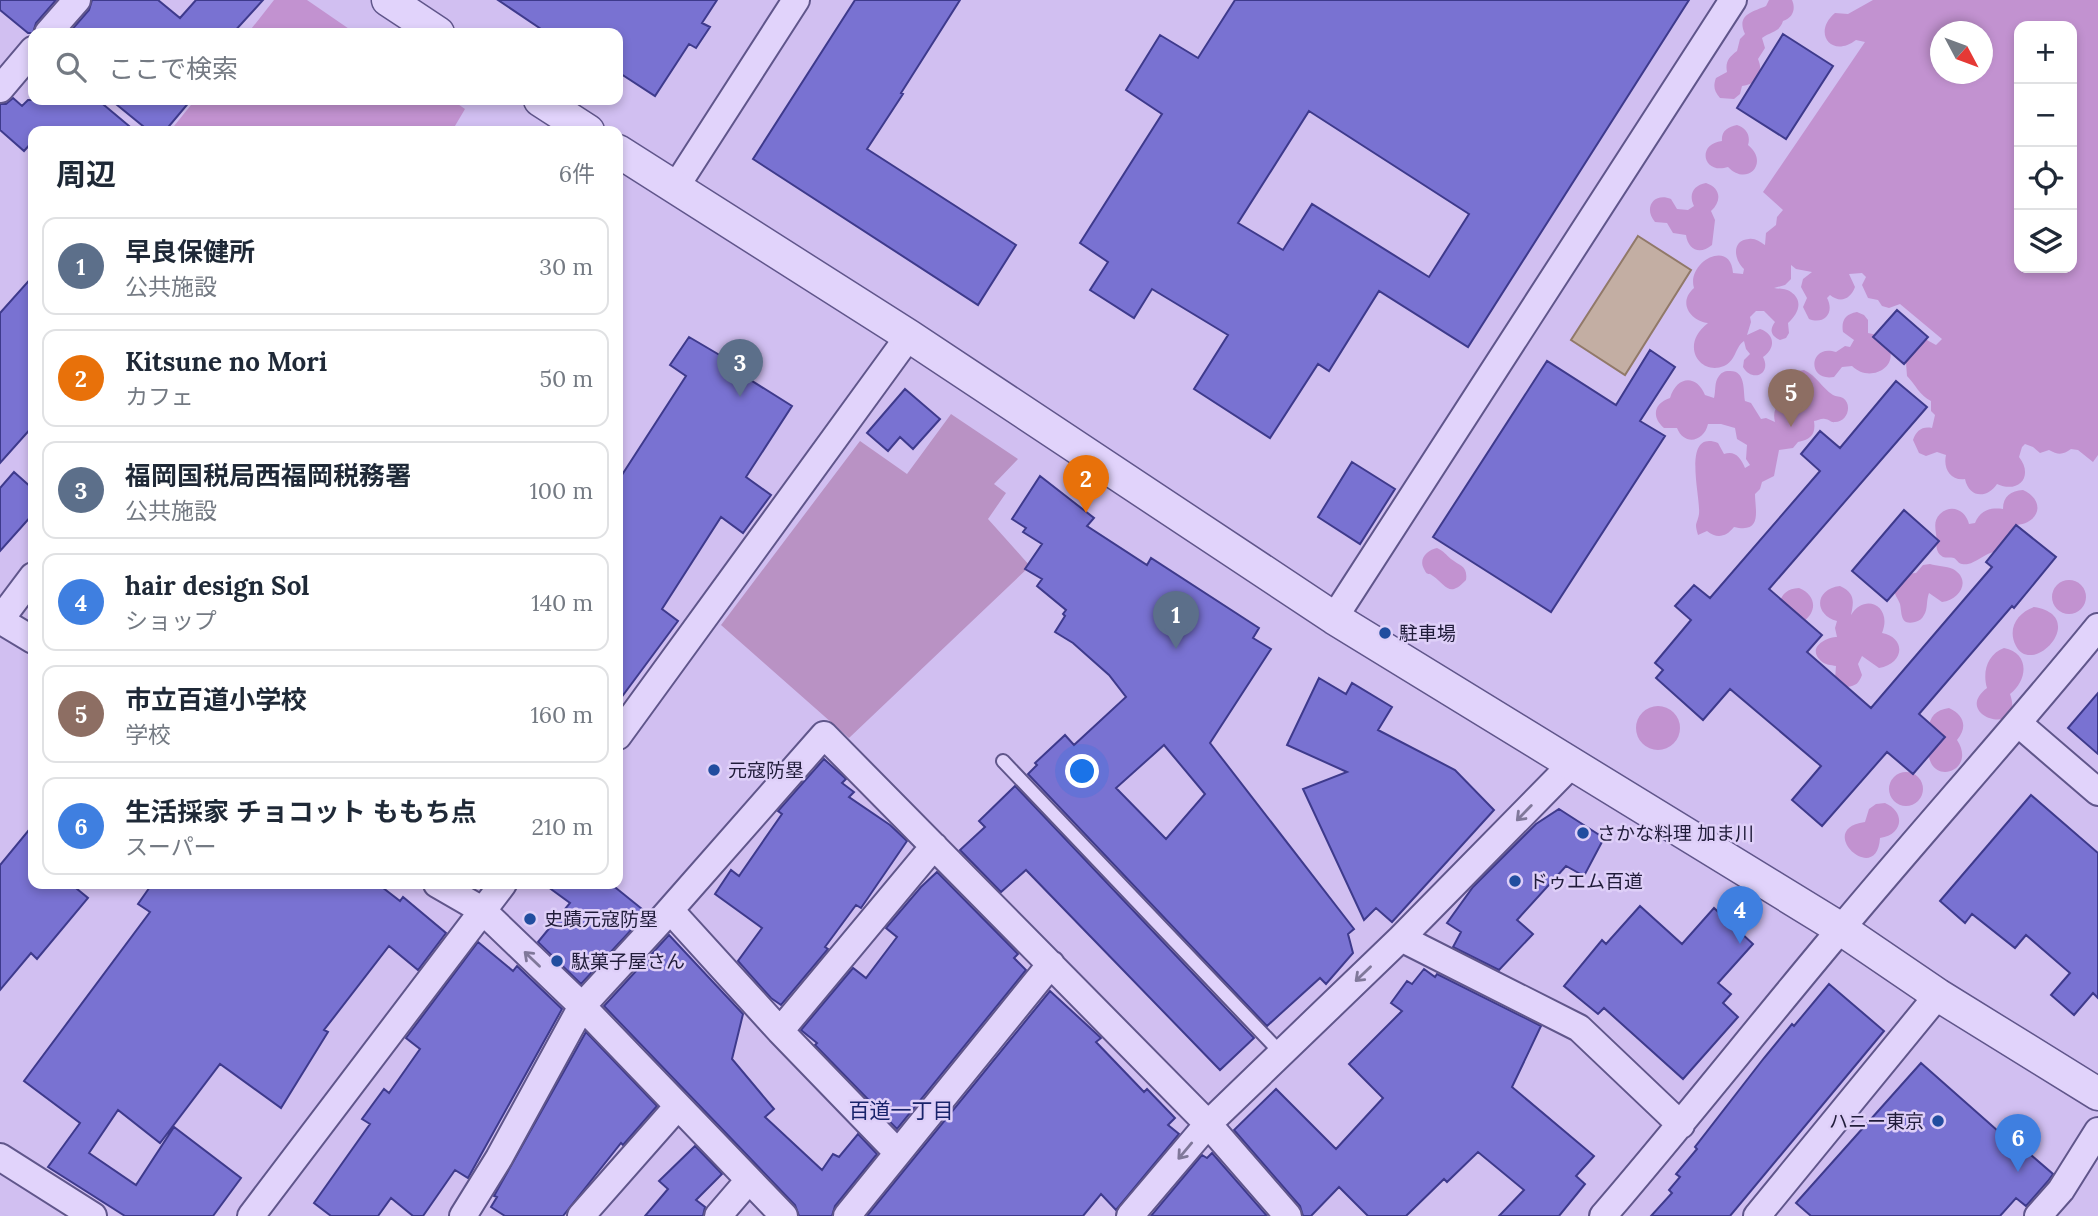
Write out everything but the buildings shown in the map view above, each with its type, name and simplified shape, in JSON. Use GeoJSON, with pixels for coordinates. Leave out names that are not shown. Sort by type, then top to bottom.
{"type":"FeatureCollection","features":[{"type":"Feature","properties":{"kind":"street"},"geometry":{"type":"LineString","coordinates":[[52,28],[77,0]]}},
{"type":"Feature","properties":{"kind":"street"},"geometry":{"type":"LineString","coordinates":[[388,0],[430,28]]}},
{"type":"Feature","properties":{"kind":"street"},"geometry":{"type":"LineString","coordinates":[[675,188],[796,0]]}},
{"type":"Feature","properties":{"kind":"street"},"geometry":{"type":"LineString","coordinates":[[1334,618],[1733,0]]}},
{"type":"Feature","properties":{"kind":"street"},"geometry":{"type":"LineString","coordinates":[[0,89],[28,57]]}},
{"type":"Feature","properties":{"kind":"street"},"geometry":{"type":"LineString","coordinates":[[548,105],[580,126]]}},
{"type":"Feature","properties":{"kind":"street"},"geometry":{"type":"LineString","coordinates":[[623,154],[909,336],[1334,618],[1841,929],[1938,995],[2098,1094]]}},
{"type":"Feature","properties":{"kind":"street"},"geometry":{"type":"LineString","coordinates":[[623,729],[909,336]]}},
{"type":"Feature","properties":{"kind":"street"},"geometry":{"type":"LineString","coordinates":[[28,583],[0,620],[28,637]]}},
{"type":"Feature","properties":{"kind":"street"},"geometry":{"type":"LineString","coordinates":[[1603,1216],[1841,929],[2019,724],[2098,627]]}},
{"type":"Feature","properties":{"kind":"street"},"geometry":{"type":"LineString","coordinates":[[2019,724],[2098,792]]}},
{"type":"Feature","properties":{"kind":"street"},"geometry":{"type":"LineString","coordinates":[[463,1216],[499,1158],[582,1006],[824,735],[1208,1124],[1289,1216]]}},
{"type":"Feature","properties":{"kind":"street"},"geometry":{"type":"LineString","coordinates":[[1130,1216],[1208,1124],[1401,938],[1572,764]]}},
{"type":"Feature","properties":{"kind":"street"},"geometry":{"type":"LineString","coordinates":[[780,1031],[934,846]]}},
{"type":"Feature","properties":{"kind":"street"},"geometry":{"type":"LineString","coordinates":[[445,889],[482,911],[582,1006],[784,1216]]}},
{"type":"Feature","properties":{"kind":"street"},"geometry":{"type":"LineString","coordinates":[[251,1216],[499,889]]}},
{"type":"Feature","properties":{"kind":"street"},"geometry":{"type":"LineString","coordinates":[[670,909],[780,1031],[898,1153]]}},
{"type":"Feature","properties":{"kind":"street"},"geometry":{"type":"LineString","coordinates":[[1401,938],[1579,1028],[1681,1125]]}},
{"type":"Feature","properties":{"kind":"street"},"geometry":{"type":"LineString","coordinates":[[847,1216],[1051,964]]}},
{"type":"Feature","properties":{"kind":"street"},"geometry":{"type":"LineString","coordinates":[[1763,1214],[1938,995]]}},
{"type":"Feature","properties":{"kind":"street"},"geometry":{"type":"LineString","coordinates":[[581,1216],[678,1106]]}},
{"type":"Feature","properties":{"kind":"street"},"geometry":{"type":"LineString","coordinates":[[2038,1216],[2061,1190],[2098,1131]]}},
{"type":"Feature","properties":{"kind":"street"},"geometry":{"type":"LineString","coordinates":[[0,1157],[93,1216]]}},
{"type":"Feature","properties":{"kind":"street"},"geometry":{"type":"LineString","coordinates":[[718,1216],[749,1180]]}},
{"type":"Feature","properties":{"kind":"lane"},"geometry":{"type":"LineString","coordinates":[[1003,761],[1281,1053]]}},
{"type":"Feature","properties":{"kind":"shaded area"},"geometry":{"type":"Polygon","coordinates":[[[274,0],[307,0],[348,28],[252,28],[274,0]]]}},
{"type":"Feature","properties":{"kind":"shaded area"},"geometry":{"type":"Polygon","coordinates":[[[1769,0],[1792,0],[1793,13],[1777,30],[1762,38],[1765,48],[1758,59],[1760,73],[1756,80],[1742,86],[1740,94],[1734,99],[1720,98],[1716,93],[1715,81],[1727,72],[1728,60],[1737,51],[1740,39],[1745,34],[1744,18],[1766,6],[1769,0]]]}},
{"type":"Feature","properties":{"kind":"shaded area"},"geometry":{"type":"Polygon","coordinates":[[[1873,0],[2098,0],[2098,455],[2093,462],[2078,450],[2071,449],[2060,454],[2049,450],[2040,453],[2025,444],[2019,457],[2025,471],[2022,481],[2012,487],[1997,484],[1988,492],[1979,494],[1970,490],[1965,479],[1955,478],[1949,473],[1946,455],[1937,452],[1926,456],[1919,453],[1914,437],[1922,429],[1932,428],[1935,415],[1931,411],[1931,401],[1907,376],[1906,363],[1897,359],[1894,352],[1925,339],[1936,345],[1942,339],[1900,304],[1889,308],[1882,306],[1878,300],[1868,298],[1862,285],[1866,277],[1862,273],[1849,274],[1855,287],[1850,295],[1841,299],[1830,295],[1827,298],[1829,313],[1823,319],[1814,320],[1809,319],[1803,307],[1807,298],[1801,287],[1803,279],[1812,272],[1796,269],[1791,265],[1791,279],[1785,285],[1774,288],[1789,291],[1798,303],[1795,316],[1788,323],[1789,333],[1786,338],[1780,340],[1773,335],[1775,322],[1764,311],[1756,311],[1750,317],[1747,335],[1760,329],[1769,334],[1772,342],[1770,350],[1763,357],[1765,368],[1760,374],[1751,375],[1743,367],[1744,360],[1750,354],[1744,341],[1731,361],[1724,366],[1707,367],[1696,356],[1695,340],[1708,323],[1696,319],[1686,305],[1694,288],[1696,270],[1702,263],[1718,256],[1725,257],[1733,273],[1743,274],[1744,269],[1736,256],[1739,243],[1751,239],[1765,245],[1766,233],[1776,225],[1777,217],[1783,210],[1763,192],[1865,42],[1856,40],[1847,45],[1832,45],[1825,35],[1825,28],[1835,13],[1848,14],[1873,0]]]}},
{"type":"Feature","properties":{"kind":"shaded area"},"geometry":{"type":"Polygon","coordinates":[[[191,105],[459,105],[465,109],[455,126],[174,126],[191,105]]]}},
{"type":"Feature","properties":{"kind":"shaded area"},"geometry":{"type":"Polygon","coordinates":[[[1737,125],[1747,132],[1748,145],[1757,159],[1753,170],[1742,175],[1728,167],[1713,167],[1706,158],[1708,147],[1722,141],[1726,130],[1737,125]]]}},
{"type":"Feature","properties":{"kind":"shaded area"},"geometry":{"type":"Polygon","coordinates":[[[1706,183],[1715,188],[1718,199],[1711,211],[1715,220],[1712,245],[1699,250],[1689,244],[1686,235],[1673,233],[1667,223],[1655,222],[1650,207],[1655,200],[1665,197],[1671,199],[1677,209],[1688,210],[1694,206],[1693,191],[1706,183]]]}},
{"type":"Feature","properties":{"kind":"shaded area"},"geometry":{"type":"Polygon","coordinates":[[[1638,236],[1691,270],[1625,375],[1571,340],[1638,236]]]}},
{"type":"Feature","properties":{"kind":"shaded area"},"geometry":{"type":"Polygon","coordinates":[[[1857,312],[1868,320],[1868,333],[1877,335],[1888,346],[1891,355],[1886,367],[1874,373],[1859,371],[1852,366],[1842,367],[1834,377],[1819,374],[1814,363],[1820,353],[1836,352],[1845,346],[1850,347],[1854,340],[1843,332],[1843,325],[1847,316],[1857,312]]]}},
{"type":"Feature","properties":{"kind":"shaded area"},"geometry":{"type":"Polygon","coordinates":[[[1804,370],[1833,395],[1846,401],[1847,413],[1843,419],[1835,422],[1824,419],[1814,421],[1813,433],[1809,438],[1798,442],[1793,448],[1779,450],[1774,476],[1762,482],[1755,494],[1756,513],[1750,527],[1734,527],[1721,536],[1707,531],[1698,535],[1696,526],[1699,505],[1695,467],[1700,446],[1707,441],[1718,443],[1724,454],[1737,456],[1745,468],[1750,465],[1746,459],[1747,445],[1737,439],[1735,428],[1721,424],[1708,424],[1702,435],[1694,440],[1684,438],[1677,428],[1664,428],[1660,424],[1656,411],[1660,403],[1670,398],[1677,386],[1686,380],[1697,383],[1705,395],[1714,398],[1716,381],[1720,375],[1726,371],[1734,372],[1743,381],[1745,401],[1751,403],[1761,419],[1775,422],[1776,408],[1787,397],[1785,382],[1790,375],[1804,370]]]}},
{"type":"Feature","properties":{"kind":"shaded area"},"geometry":{"type":"Polygon","coordinates":[[[951,414],[1018,459],[994,484],[1006,493],[988,519],[1030,566],[849,738],[721,625],[860,441],[907,474],[951,414]]]}},
{"type":"Feature","properties":{"kind":"shaded area"},"geometry":{"type":"Polygon","coordinates":[[[2023,490],[2035,499],[2037,510],[2031,520],[2017,525],[2018,529],[2001,551],[1989,553],[1966,564],[1940,555],[1935,526],[1940,514],[1949,509],[1958,510],[1965,515],[1969,524],[1975,523],[1986,511],[2003,509],[2008,495],[2023,490]]]}},
{"type":"Feature","properties":{"kind":"shaded area"},"geometry":{"type":"Polygon","coordinates":[[[1437,548],[1465,569],[1466,580],[1456,588],[1448,588],[1427,573],[1422,565],[1425,555],[1437,548]]]}},
{"type":"Feature","properties":{"kind":"shaded area"},"geometry":{"type":"Polygon","coordinates":[[[1923,565],[1953,569],[1959,573],[1963,584],[1954,598],[1942,602],[1929,593],[1922,618],[1907,622],[1903,618],[1894,588],[1905,574],[1916,573],[1923,565]]]}},
{"type":"Feature","properties":{"kind":"shaded area"},"geometry":{"type":"Polygon","coordinates":[[[2069,580],[2081,585],[2086,597],[2081,609],[2069,614],[2057,609],[2052,597],[2057,585],[2069,580]]]}},
{"type":"Feature","properties":{"kind":"shaded area"},"geometry":{"type":"Polygon","coordinates":[[[1840,586],[1852,598],[1851,615],[1863,604],[1870,603],[1881,609],[1884,616],[1882,633],[1896,640],[1899,645],[1898,656],[1887,666],[1879,668],[1862,656],[1858,664],[1861,678],[1855,685],[1847,687],[1835,679],[1836,666],[1823,662],[1816,651],[1824,641],[1837,637],[1837,621],[1824,613],[1820,602],[1826,592],[1840,586]]]}},
{"type":"Feature","properties":{"kind":"shaded area"},"geometry":{"type":"Polygon","coordinates":[[[1799,588],[1809,595],[1813,604],[1811,613],[1803,622],[1779,603],[1786,592],[1799,588]]]}},
{"type":"Feature","properties":{"kind":"shaded area"},"geometry":{"type":"Polygon","coordinates":[[[2034,607],[2050,613],[2057,621],[2057,632],[2044,650],[2034,655],[2024,654],[2013,640],[2013,628],[2018,617],[2034,607]]]}},
{"type":"Feature","properties":{"kind":"shaded area"},"geometry":{"type":"Polygon","coordinates":[[[2004,648],[2018,655],[2024,668],[2023,675],[2010,694],[2012,708],[2008,716],[1991,718],[1982,714],[1977,707],[1978,698],[1987,688],[1985,675],[1990,659],[2004,648]]]}},
{"type":"Feature","properties":{"kind":"shaded area"},"geometry":{"type":"Polygon","coordinates":[[[1658,706],[1667,707],[1674,712],[1679,719],[1679,737],[1674,744],[1667,749],[1658,750],[1649,749],[1642,744],[1637,737],[1636,728],[1637,719],[1642,712],[1649,707],[1658,706]]]}},
{"type":"Feature","properties":{"kind":"shaded area"},"geometry":{"type":"Polygon","coordinates":[[[1949,708],[1958,714],[1963,722],[1963,730],[1957,740],[1962,758],[1954,769],[1942,772],[1936,769],[1929,759],[1929,725],[1934,714],[1949,708]]]}},
{"type":"Feature","properties":{"kind":"shaded area"},"geometry":{"type":"Polygon","coordinates":[[[1906,772],[1918,777],[1923,789],[1918,801],[1906,806],[1894,801],[1889,789],[1894,777],[1906,772]]]}},
{"type":"Feature","properties":{"kind":"shaded area"},"geometry":{"type":"Polygon","coordinates":[[[1885,803],[1892,807],[1899,817],[1897,828],[1888,836],[1880,838],[1876,852],[1869,858],[1860,857],[1846,843],[1845,834],[1851,827],[1865,822],[1869,809],[1876,804],[1885,803]]]}},
{"type":"Feature","properties":{"kind":"place","name":"福岡国税局西福岡税務署"},"geometry":{"type":"Point","coordinates":[740,397]}},
{"type":"Feature","properties":{"kind":"place","name":"市立百道小学校"},"geometry":{"type":"Point","coordinates":[1791,427]}},
{"type":"Feature","properties":{"kind":"place","name":"Kitsune no Mori"},"geometry":{"type":"Point","coordinates":[1086,513]}},
{"type":"Feature","properties":{"kind":"place","name":"駐車場"},"geometry":{"type":"Point","coordinates":[1385,633]}},
{"type":"Feature","properties":{"kind":"place","name":"早良保健所"},"geometry":{"type":"Point","coordinates":[1176,649]}},
{"type":"Feature","properties":{"kind":"place","name":"元寇防塁"},"geometry":{"type":"Point","coordinates":[714,770]}},
{"type":"Feature","properties":{"kind":"place","name":"さかな料理 加ま川"},"geometry":{"type":"Point","coordinates":[1583,833]}},
{"type":"Feature","properties":{"kind":"place","name":"ドゥエム百道"},"geometry":{"type":"Point","coordinates":[1515,881]}},
{"type":"Feature","properties":{"kind":"place","name":"史蹟元寇防塁"},"geometry":{"type":"Point","coordinates":[530,919]}},
{"type":"Feature","properties":{"kind":"place","name":"hair design Sol"},"geometry":{"type":"Point","coordinates":[1740,944]}},
{"type":"Feature","properties":{"kind":"place","name":"駄菓子屋さん"},"geometry":{"type":"Point","coordinates":[557,961]}},
{"type":"Feature","properties":{"kind":"place","name":"ハニー東京"},"geometry":{"type":"Point","coordinates":[1938,1121]}},
{"type":"Feature","properties":{"kind":"place","name":"生活採家 チョコット ももち点"},"geometry":{"type":"Point","coordinates":[2018,1172]}},
{"type":"Feature","properties":{"kind":"district","name":"百道一丁目"},"geometry":{"type":"Point","coordinates":[901,1110]}}]}
